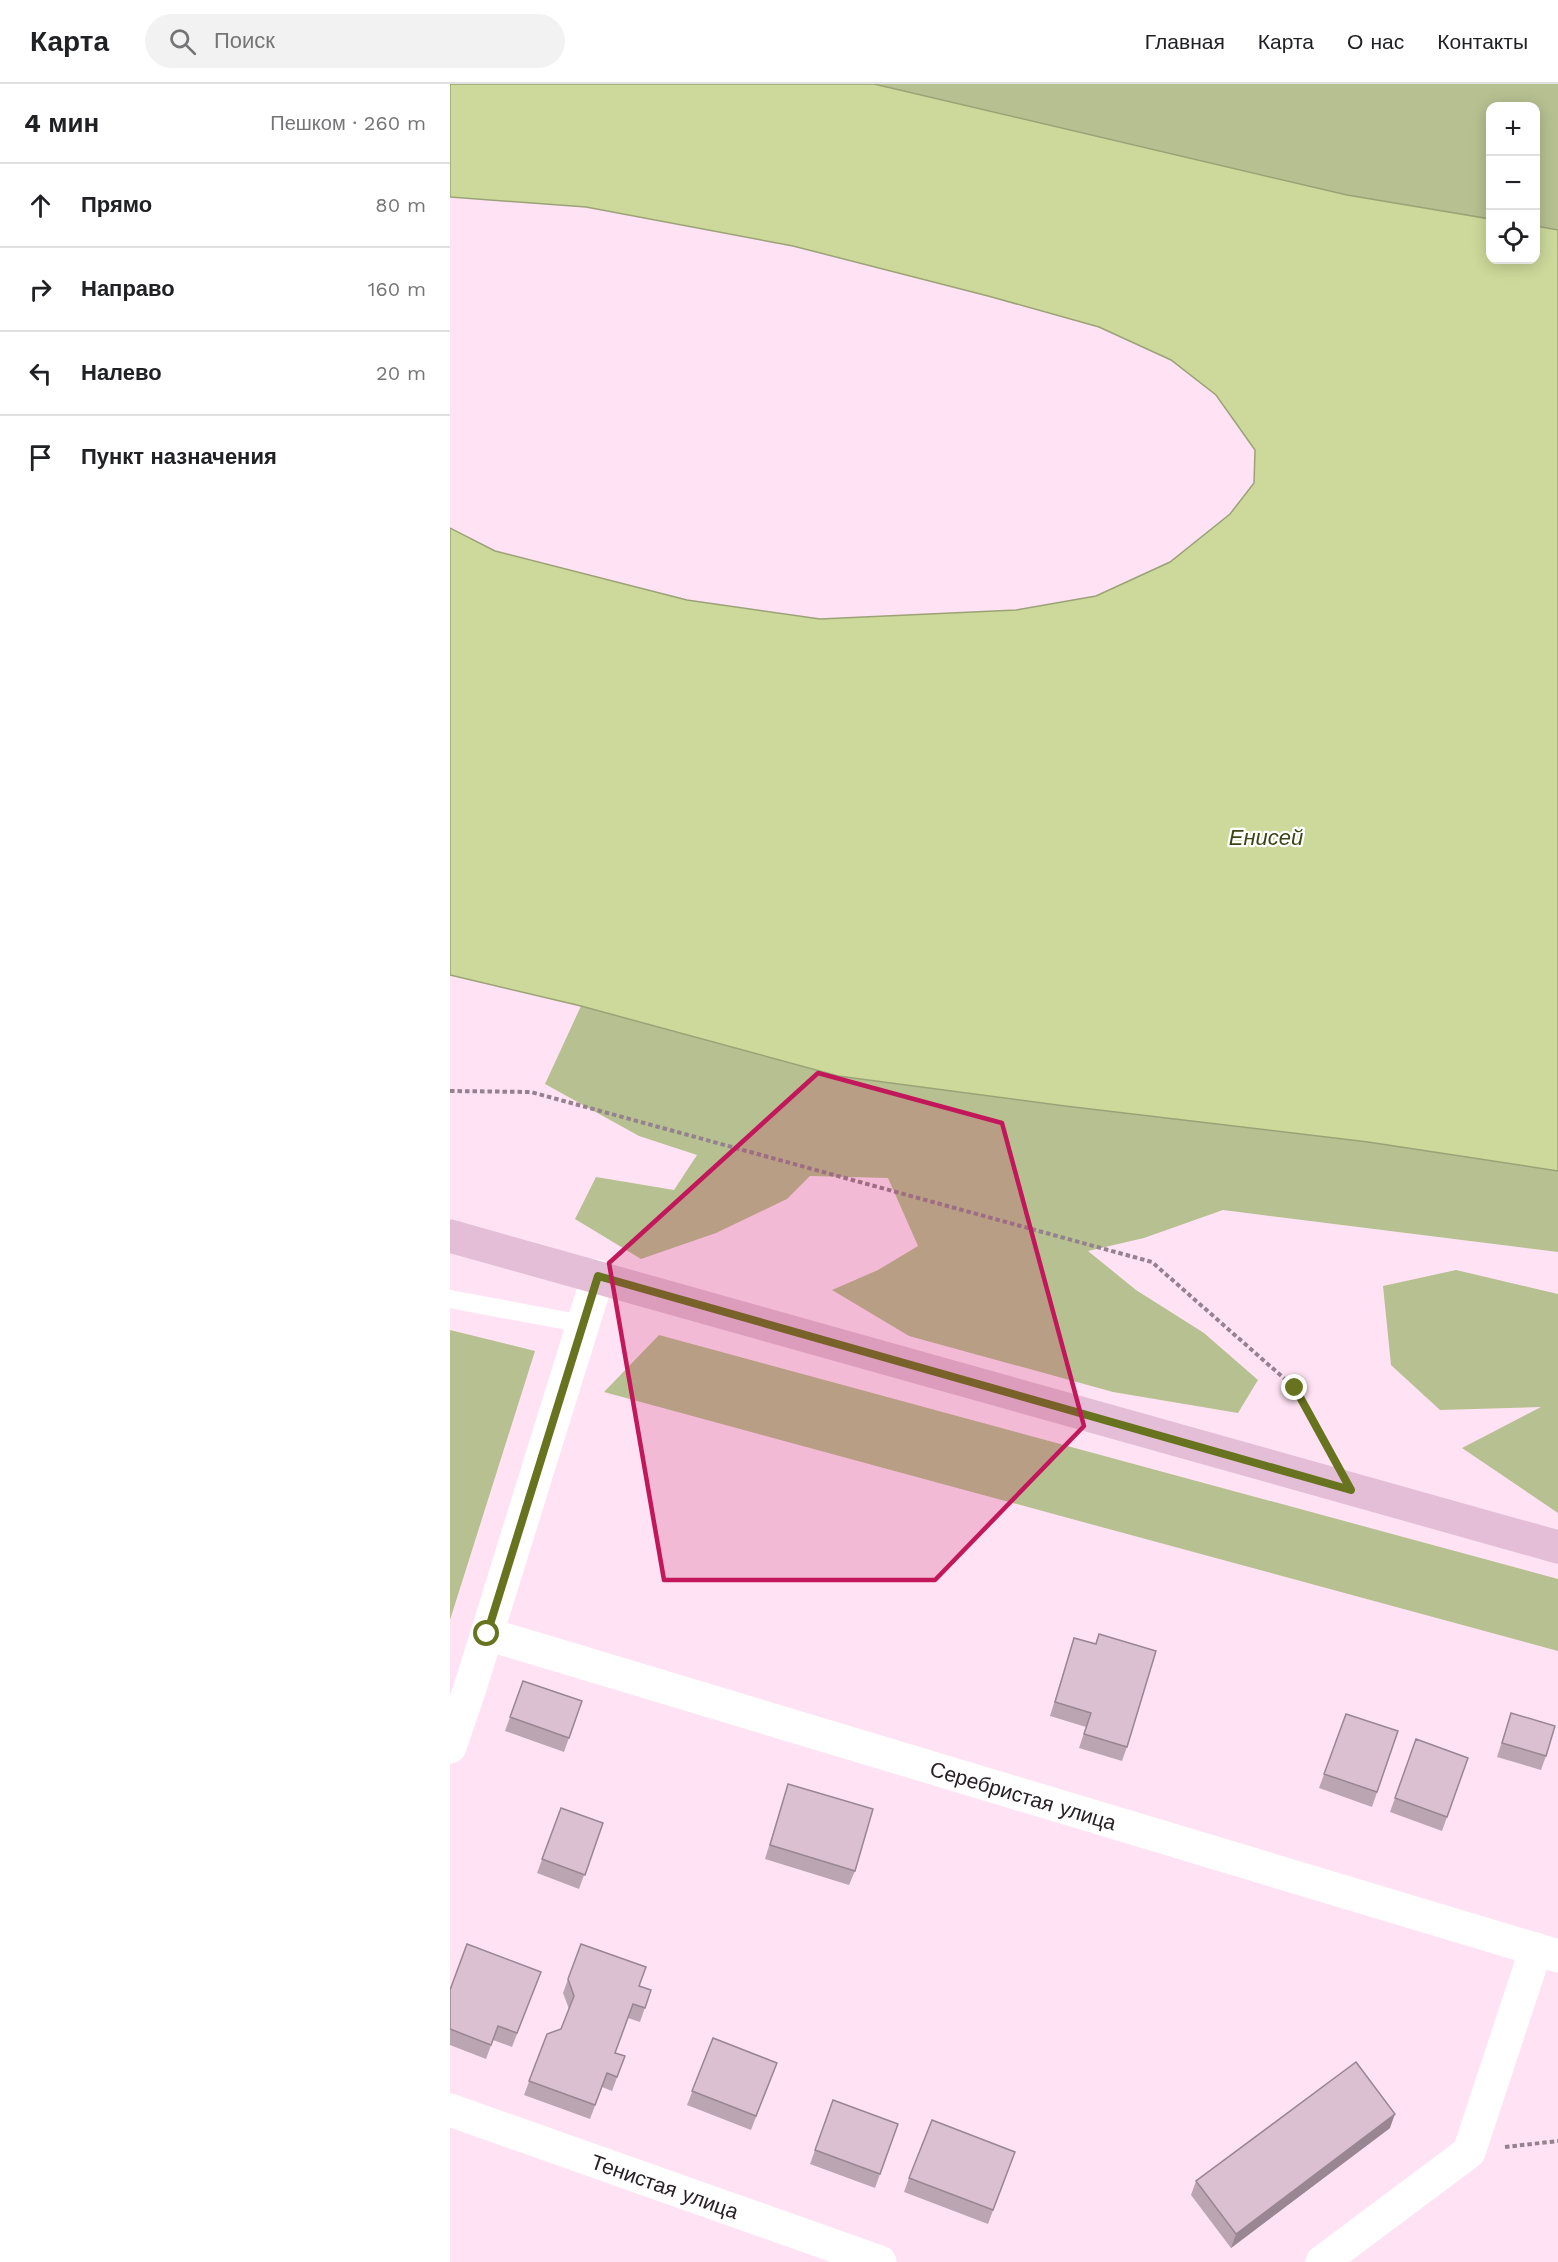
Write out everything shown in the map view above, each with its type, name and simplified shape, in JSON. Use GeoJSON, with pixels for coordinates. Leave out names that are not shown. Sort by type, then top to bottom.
{"type":"FeatureCollection","features":[{"type":"Feature","properties":{"kind":"main road"},"geometry":{"type":"LineString","coordinates":[[450,1236],[1558,1547]]}},
{"type":"Feature","properties":{"kind":"street"},"geometry":{"type":"LineString","coordinates":[[450,1748],[598,1276]]}},
{"type":"Feature","properties":{"kind":"street","name":"Серебристая улица"},"geometry":{"type":"LineString","coordinates":[[487,1634],[1547,1952]]}},
{"type":"Feature","properties":{"kind":"street"},"geometry":{"type":"LineString","coordinates":[[1322,2262],[1470,2152],[1547,1952]]}},
{"type":"Feature","properties":{"kind":"street","name":"Тенистая улица"},"geometry":{"type":"LineString","coordinates":[[450,2110],[880,2262]]}},
{"type":"Feature","properties":{"kind":"lane"},"geometry":{"type":"LineString","coordinates":[[450,1299],[584,1324]]}},
{"type":"Feature","properties":{"kind":"path"},"geometry":{"type":"LineString","coordinates":[[450,1091],[531,1092],[1152,1262],[1295,1388],[1351,1490]]}},
{"type":"Feature","properties":{"kind":"path"},"geometry":{"type":"LineString","coordinates":[[1470,2152],[1558,2140]]}},
{"type":"Feature","properties":{"kind":"highlighted area"},"geometry":{"type":"Polygon","coordinates":[[[818,1073],[1002,1123],[1084,1426],[935,1580],[664,1580],[609,1263],[818,1073]]]}},
{"type":"Feature","properties":{"kind":"shaded area"},"geometry":{"type":"Polygon","coordinates":[[[874,84],[1558,84],[1558,230],[1540,227],[1540,102],[1486,102],[1486,218],[1347,195],[874,84]]]}},
{"type":"Feature","properties":{"kind":"shaded area"},"geometry":{"type":"Polygon","coordinates":[[[581,1006],[838,1076],[1368,1142],[1558,1171],[1558,1252],[1223,1210],[1144,1238],[1088,1251],[1136,1290],[1204,1333],[1258,1380],[1238,1413],[1113,1392],[909,1336],[832,1290],[878,1270],[918,1246],[888,1178],[810,1176],[787,1199],[716,1233],[641,1259],[575,1219],[596,1177],[674,1190],[697,1155],[639,1136],[545,1084],[581,1006]]]}},
{"type":"Feature","properties":{"kind":"shaded area"},"geometry":{"type":"Polygon","coordinates":[[[1456,1270],[1558,1294],[1558,1513],[1462,1448],[1541,1407],[1440,1410],[1391,1365],[1383,1286],[1456,1270]]]}},
{"type":"Feature","properties":{"kind":"shaded area"},"geometry":{"type":"Polygon","coordinates":[[[450,1330],[535,1351],[450,1620],[450,1330]]]}},
{"type":"Feature","properties":{"kind":"shaded area"},"geometry":{"type":"Polygon","coordinates":[[[659,1335],[1558,1579],[1558,1651],[604,1392],[659,1335]]]}},
{"type":"Feature","properties":{"kind":"water","name":"Енисей"},"geometry":{"type":"Polygon","coordinates":[[[450,84],[874,84],[1347,195],[1486,218],[1486,264],[1540,264],[1540,227],[1558,230],[1558,1171],[1368,1142],[838,1076],[581,1006],[450,975],[450,528],[495,551],[687,600],[820,619],[1016,610],[1096,596],[1170,562],[1230,514],[1254,483],[1255,450],[1216,395],[1171,360],[1099,327],[793,246],[586,207],[450,197],[450,84]]]}},
{"type":"Feature","properties":{"kind":"building"},"geometry":{"type":"Polygon","coordinates":[[[1099,1634],[1156,1651],[1127,1747],[1084,1734],[1091,1713],[1055,1702],[1074,1638],[1096,1644],[1099,1634]]]}},
{"type":"Feature","properties":{"kind":"building"},"geometry":{"type":"Polygon","coordinates":[[[523,1681],[582,1701],[569,1738],[510,1717],[523,1681]]]}},
{"type":"Feature","properties":{"kind":"building"},"geometry":{"type":"Polygon","coordinates":[[[1511,1713],[1555,1726],[1546,1756],[1502,1743],[1511,1713]]]}},
{"type":"Feature","properties":{"kind":"building"},"geometry":{"type":"Polygon","coordinates":[[[1346,1714],[1398,1731],[1377,1792],[1324,1774],[1346,1714]]]}},
{"type":"Feature","properties":{"kind":"building"},"geometry":{"type":"Polygon","coordinates":[[[1416,1739],[1468,1758],[1447,1817],[1395,1798],[1416,1739]]]}},
{"type":"Feature","properties":{"kind":"building"},"geometry":{"type":"Polygon","coordinates":[[[788,1784],[873,1809],[855,1871],[770,1845],[788,1784]]]}},
{"type":"Feature","properties":{"kind":"building"},"geometry":{"type":"Polygon","coordinates":[[[561,1808],[603,1823],[585,1875],[542,1859],[561,1808]]]}},
{"type":"Feature","properties":{"kind":"building"},"geometry":{"type":"Polygon","coordinates":[[[467,1944],[541,1972],[517,2033],[498,2026],[491,2045],[450,2029],[450,1990],[467,1944]]]}},
{"type":"Feature","properties":{"kind":"building"},"geometry":{"type":"Polygon","coordinates":[[[581,1944],[646,1967],[639,1986],[651,1990],[645,2008],[633,2004],[615,2053],[625,2056],[617,2077],[607,2073],[595,2105],[529,2081],[547,2034],[561,2029],[574,1996],[568,1979],[581,1944]]]}},
{"type":"Feature","properties":{"kind":"building"},"geometry":{"type":"Polygon","coordinates":[[[713,2038],[777,2063],[756,2116],[692,2091],[713,2038]]]}},
{"type":"Feature","properties":{"kind":"building"},"geometry":{"type":"Polygon","coordinates":[[[1356,2062],[1395,2114],[1236,2234],[1196,2181],[1356,2062]]]}},
{"type":"Feature","properties":{"kind":"building"},"geometry":{"type":"Polygon","coordinates":[[[833,2100],[898,2124],[880,2174],[815,2150],[833,2100]]]}},
{"type":"Feature","properties":{"kind":"building"},"geometry":{"type":"Polygon","coordinates":[[[932,2120],[1015,2152],[993,2210],[909,2178],[932,2120]]]}},
{"type":"Feature","properties":{"kind":"route"},"geometry":{"type":"LineString","coordinates":[[487,1634],[598,1276],[1351,1490],[1295,1388]]}}]}
